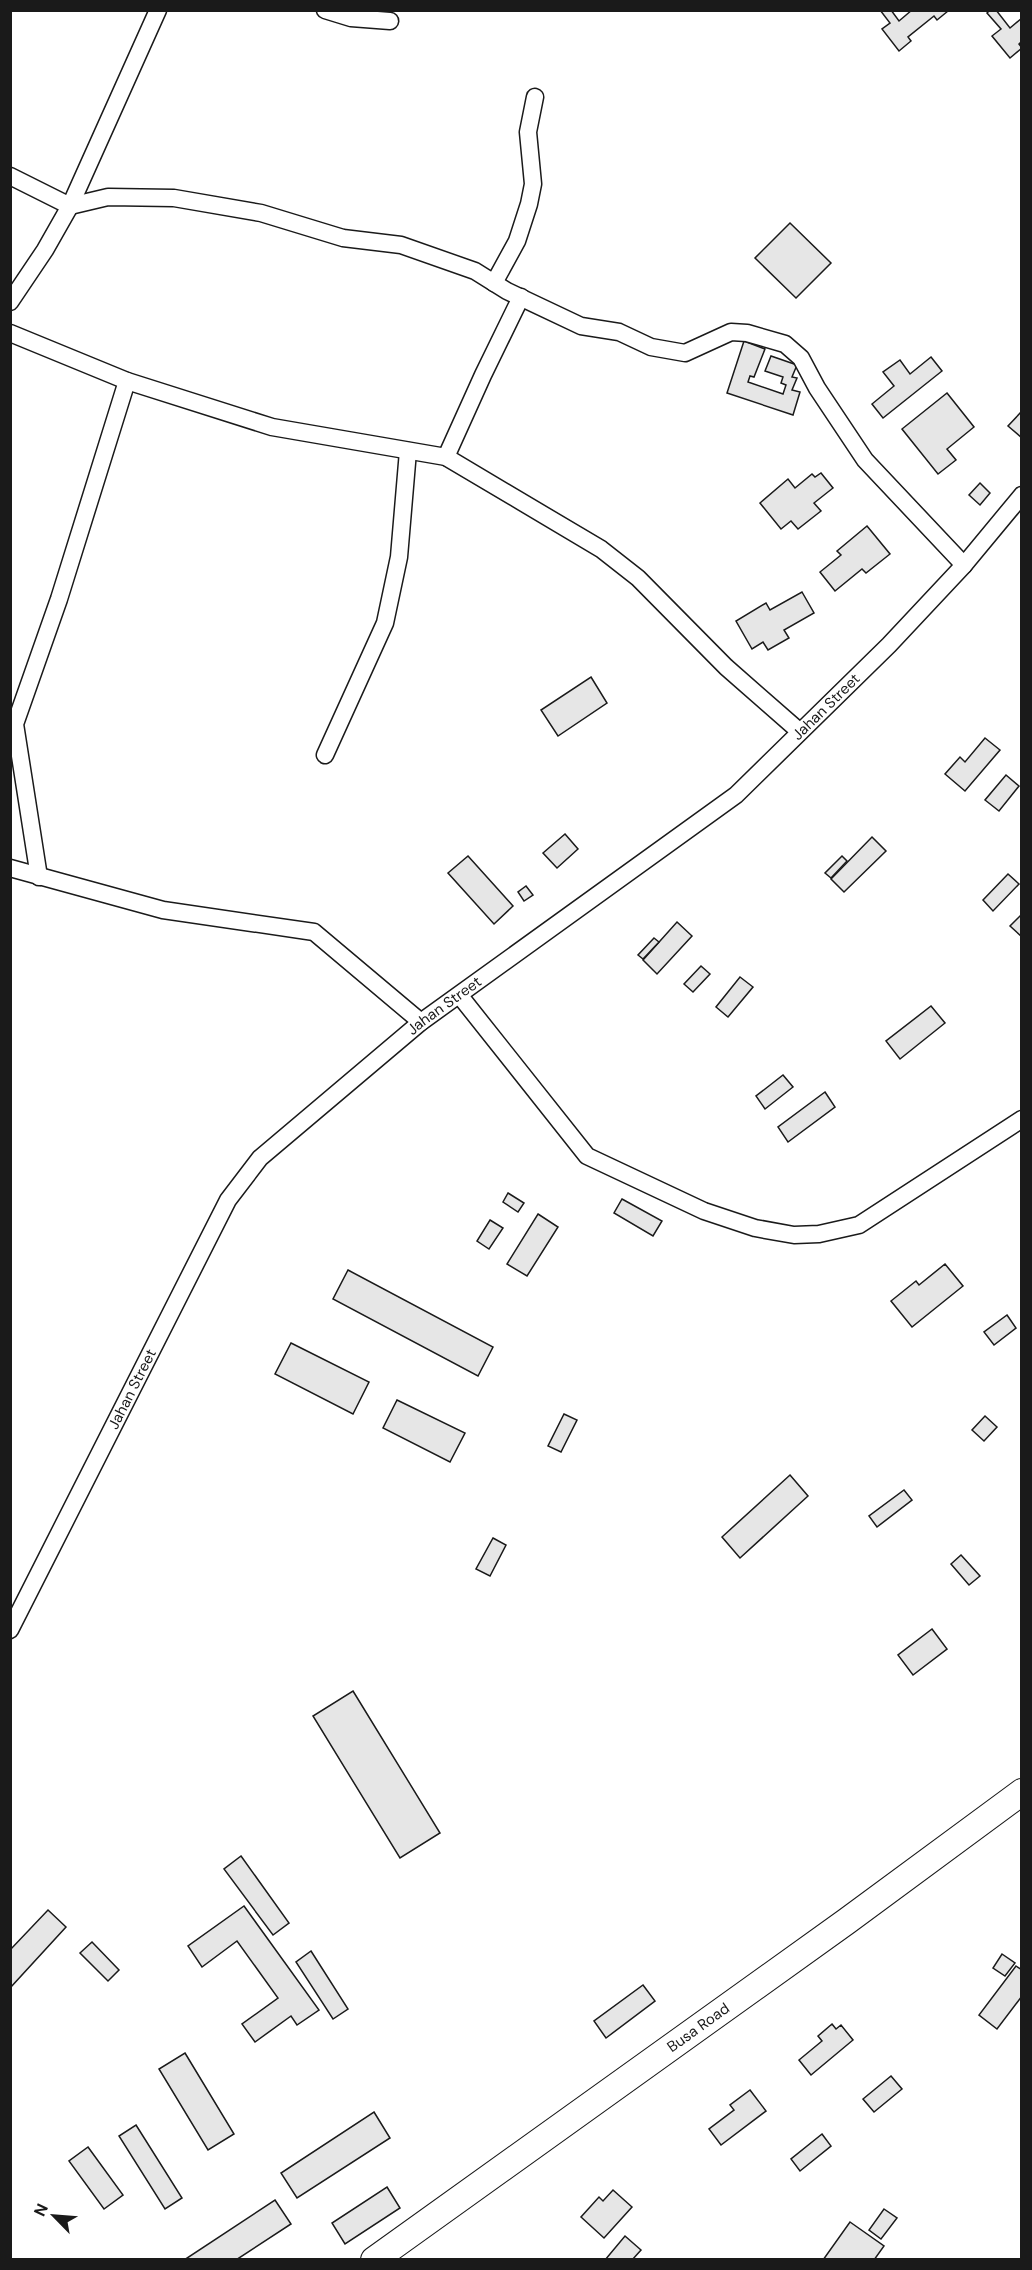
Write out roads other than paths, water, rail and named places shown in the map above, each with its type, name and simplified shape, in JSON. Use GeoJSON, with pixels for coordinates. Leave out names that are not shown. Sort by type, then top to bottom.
{"type":"FeatureCollection","features":[{"type":"Feature","properties":{"kind":"main road","name":"Busa Road"},"geometry":{"type":"LineString","coordinates":[[374,2259],[848,1921],[1022,1792]]}},
{"type":"Feature","properties":{"kind":"street"},"geometry":{"type":"LineString","coordinates":[[10,302],[45,250],[70,206],[158,10]]}},
{"type":"Feature","properties":{"kind":"street"},"geometry":{"type":"LineString","coordinates":[[325,10],[351,18],[390,21]]}},
{"type":"Feature","properties":{"kind":"street"},"geometry":{"type":"LineString","coordinates":[[494,282],[516,241],[529,204],[533,184],[528,132],[535,97]]}},
{"type":"Feature","properties":{"kind":"street"},"geometry":{"type":"LineString","coordinates":[[10,176],[70,206],[108,197],[174,198],[261,213],[343,238],[401,246],[475,271],[507,291],[581,326],[619,332],[651,347],[671,352],[685,353],[731,332],[747,333],[785,344],[801,358],[817,388],[865,460],[964,565]]}},
{"type":"Feature","properties":{"kind":"street"},"geometry":{"type":"LineString","coordinates":[[446,457],[521,297]]}},
{"type":"Feature","properties":{"kind":"street"},"geometry":{"type":"LineString","coordinates":[[10,333],[127,381],[272,427],[446,457],[601,549],[638,578],[726,667],[799,731]]}},
{"type":"Feature","properties":{"kind":"street"},"geometry":{"type":"LineString","coordinates":[[39,877],[13,722],[58,599],[127,381]]}},
{"type":"Feature","properties":{"kind":"street"},"geometry":{"type":"LineString","coordinates":[[326,755],[385,623],[399,557],[408,451]]}},
{"type":"Feature","properties":{"kind":"street","name":"Jahan Street"},"geometry":{"type":"LineString","coordinates":[[10,1630],[228,1200],[260,1158],[421,1022],[736,795],[889,645],[964,565],[1022,495]]}},
{"type":"Feature","properties":{"kind":"street"},"geometry":{"type":"LineString","coordinates":[[10,868],[163,910],[314,932],[421,1022]]}},
{"type":"Feature","properties":{"kind":"street"},"geometry":{"type":"LineString","coordinates":[[460,996],[587,1156],[704,1211],[755,1228],[794,1235],[819,1234],[858,1225],[1022,1119]]}}]}
